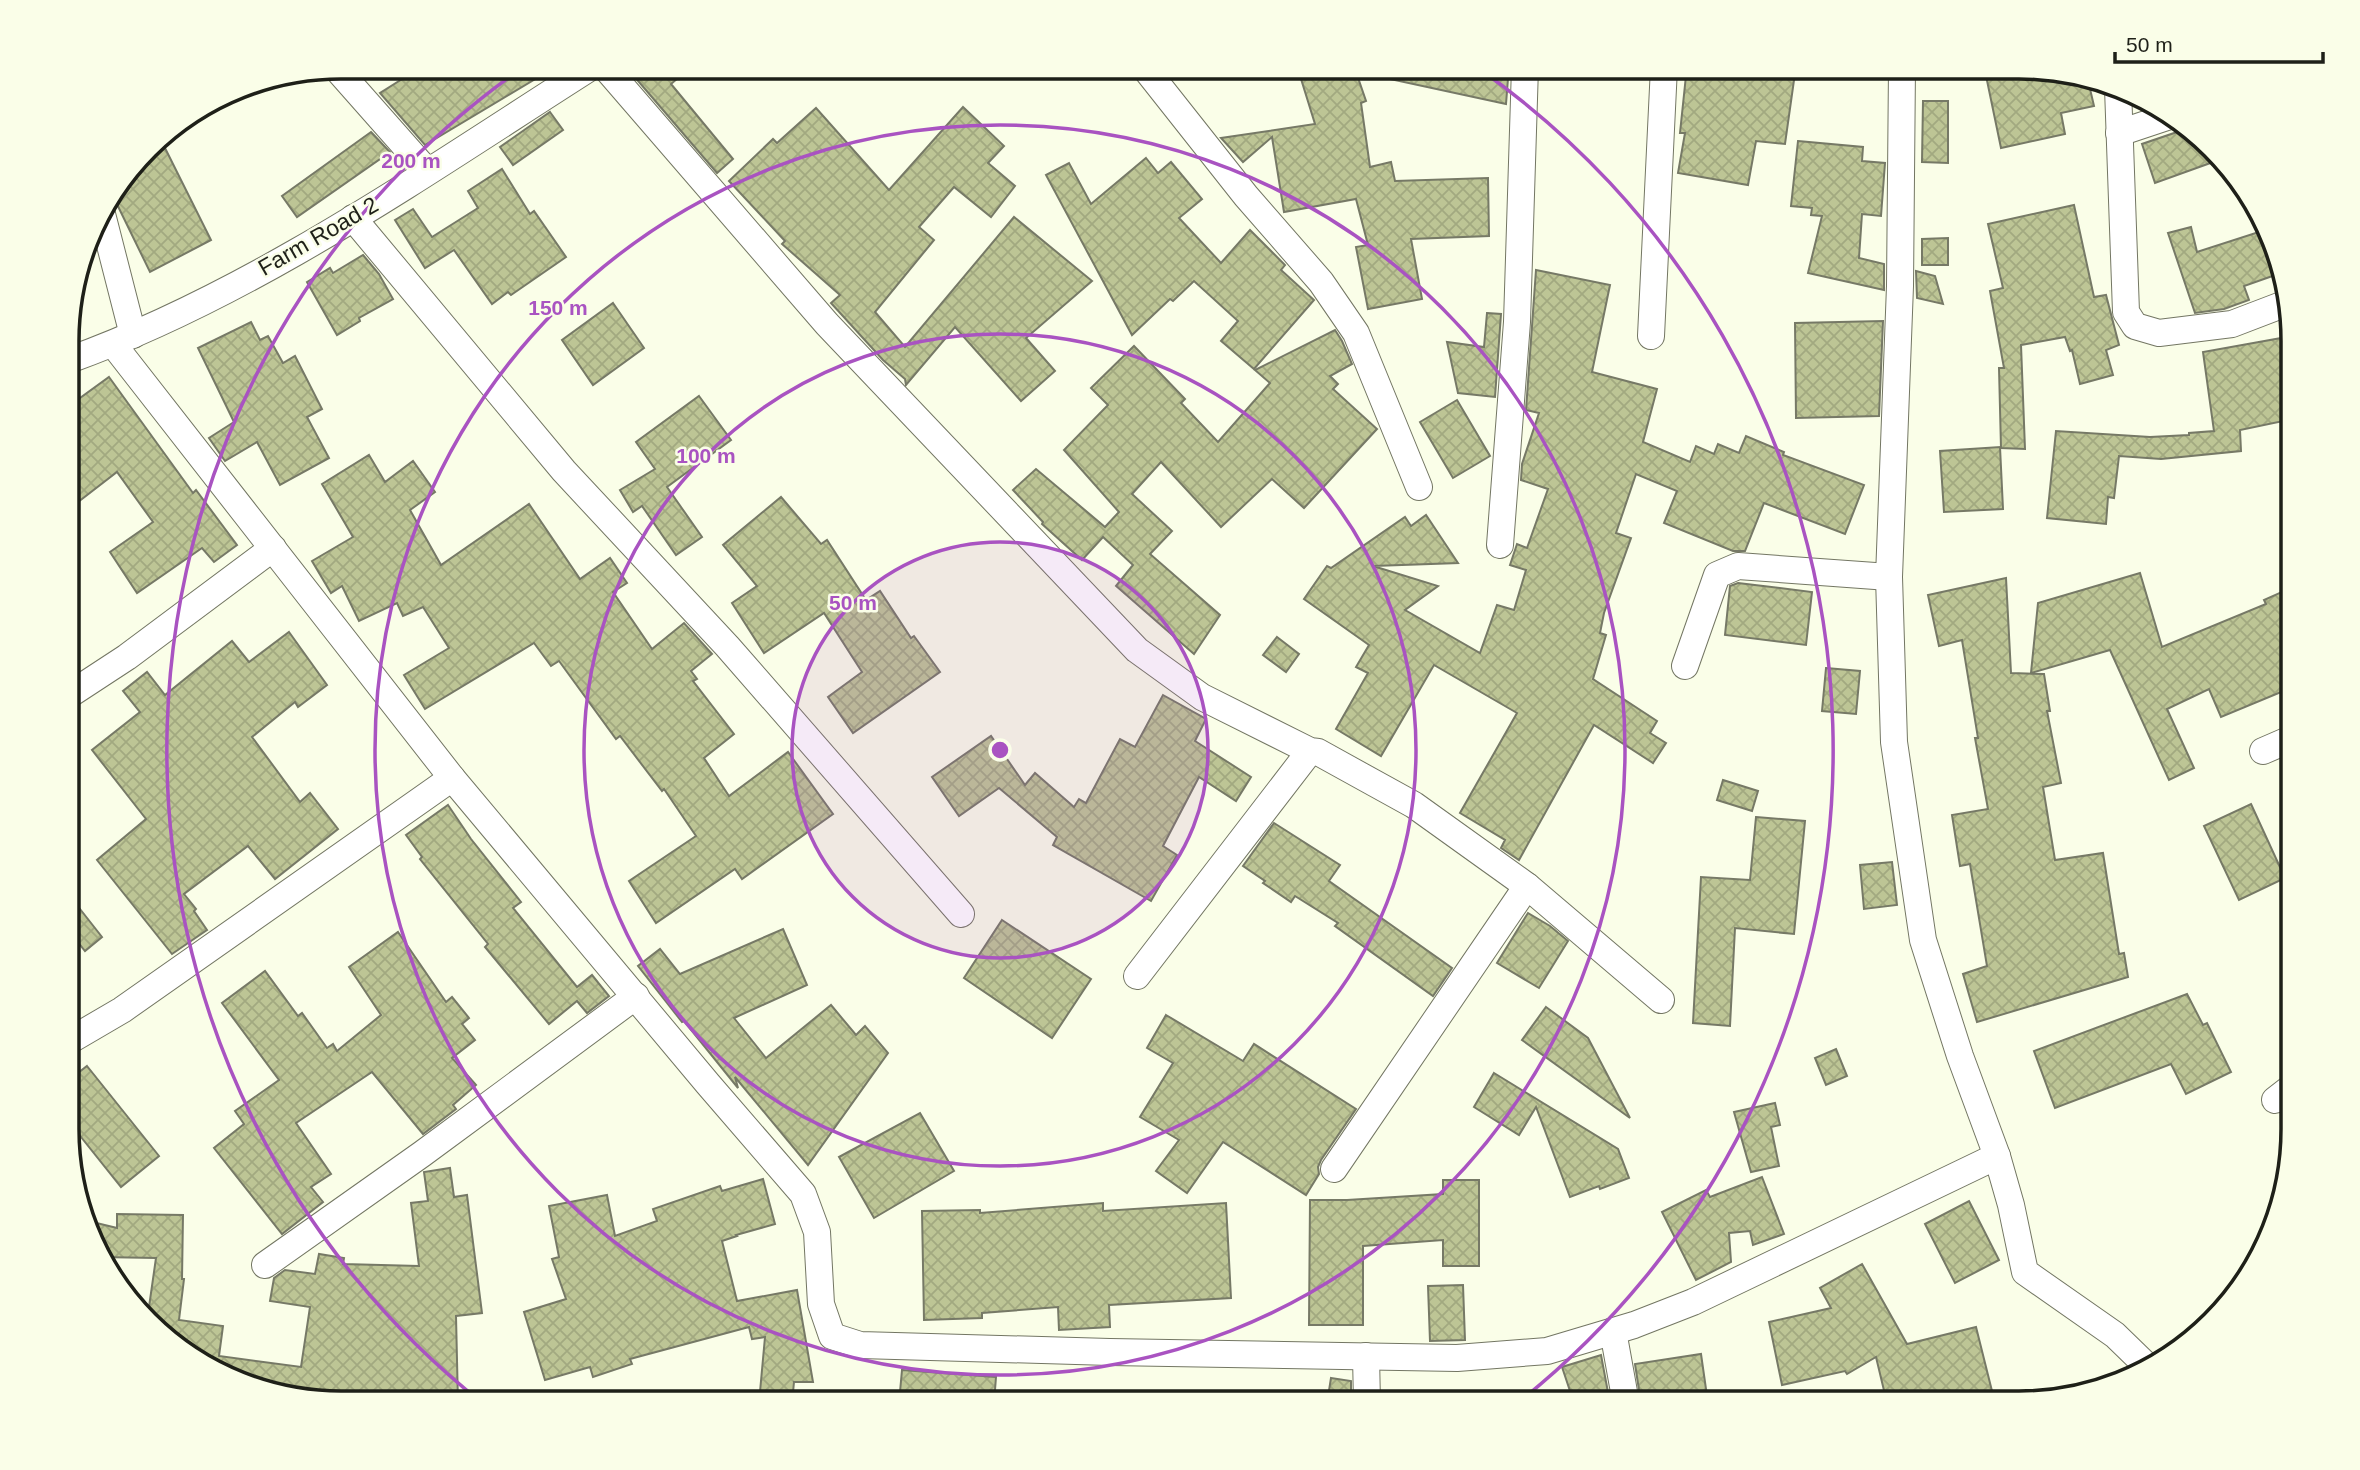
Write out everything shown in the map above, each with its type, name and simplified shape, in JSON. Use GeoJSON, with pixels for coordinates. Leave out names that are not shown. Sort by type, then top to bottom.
{"type":"FeatureCollection","features":[{"type":"Feature","properties":{"kind":"street"},"geometry":{"type":"LineString","coordinates":[[346,79],[427,171]]}},
{"type":"Feature","properties":{"kind":"street","name":"Farm Road 2"},"geometry":{"type":"LineString","coordinates":[[79,356],[123,340],[221,292],[353,218],[571,79]]}},
{"type":"Feature","properties":{"kind":"street"},"geometry":{"type":"LineString","coordinates":[[616,79],[827,324],[1137,650],[1202,697],[1310,751],[1318,751],[1414,805],[1527,886],[1661,1000]]}},
{"type":"Feature","properties":{"kind":"street"},"geometry":{"type":"LineString","coordinates":[[1154,79],[1246,197],[1321,282],[1356,333],[1419,487]]}},
{"type":"Feature","properties":{"kind":"street"},"geometry":{"type":"LineString","coordinates":[[1500,545],[1517,322],[1525,79]]}},
{"type":"Feature","properties":{"kind":"street"},"geometry":{"type":"LineString","coordinates":[[1651,336],[1663,79]]}},
{"type":"Feature","properties":{"kind":"street"},"geometry":{"type":"LineString","coordinates":[[1902,79],[1900,286],[1889,577],[1894,742],[1923,940],[1960,1056],[1997,1156],[2011,1205],[2025,1272],[2115,1335],[2141,1361]]}},
{"type":"Feature","properties":{"kind":"street"},"geometry":{"type":"LineString","coordinates":[[2118,99],[2126,312],[2136,326],[2159,333],[2232,324],[2279,306]]}},
{"type":"Feature","properties":{"kind":"street"},"geometry":{"type":"LineString","coordinates":[[2119,133],[2159,120]]}},
{"type":"Feature","properties":{"kind":"street"},"geometry":{"type":"LineString","coordinates":[[353,218],[564,471],[727,646],[961,914]]}},
{"type":"Feature","properties":{"kind":"street"},"geometry":{"type":"LineString","coordinates":[[104,229],[123,340],[273,548],[453,778],[803,1194],[817,1232],[821,1304],[832,1336],[860,1345],[1457,1358],[1547,1350],[1613,1331],[1693,1302],[1997,1156]]}},
{"type":"Feature","properties":{"kind":"street"},"geometry":{"type":"LineString","coordinates":[[79,688],[127,657],[273,548]]}},
{"type":"Feature","properties":{"kind":"street"},"geometry":{"type":"LineString","coordinates":[[1685,666],[1717,575],[1738,566],[1889,577]]}},
{"type":"Feature","properties":{"kind":"street"},"geometry":{"type":"LineString","coordinates":[[2263,751],[2281,743]]}},
{"type":"Feature","properties":{"kind":"street"},"geometry":{"type":"LineString","coordinates":[[1137,976],[1310,751]]}},
{"type":"Feature","properties":{"kind":"street"},"geometry":{"type":"LineString","coordinates":[[79,1035],[133,1003],[453,778]]}},
{"type":"Feature","properties":{"kind":"street"},"geometry":{"type":"LineString","coordinates":[[1334,1169],[1527,886]]}},
{"type":"Feature","properties":{"kind":"street"},"geometry":{"type":"LineString","coordinates":[[265,1265],[422,1154],[636,996]]}},
{"type":"Feature","properties":{"kind":"street"},"geometry":{"type":"LineString","coordinates":[[1613,1331],[1624,1391]]}},
{"type":"Feature","properties":{"kind":"street"},"geometry":{"type":"LineString","coordinates":[[1366,1356],[1367,1391]]}},
{"type":"Feature","properties":{"kind":"building"},"geometry":{"type":"Polygon","coordinates":[[[402,79],[535,79],[425,145],[380,93],[402,79]]]}},
{"type":"Feature","properties":{"kind":"building"},"geometry":{"type":"Polygon","coordinates":[[[636,79],[677,79],[671,84],[733,159],[717,173],[636,79]]]}},
{"type":"Feature","properties":{"kind":"building"},"geometry":{"type":"Polygon","coordinates":[[[1301,79],[1358,79],[1366,101],[1361,103],[1370,167],[1391,162],[1395,181],[1488,178],[1489,236],[1411,239],[1422,299],[1368,309],[1356,247],[1368,245],[1356,199],[1284,212],[1272,137],[1243,162],[1221,138],[1315,124],[1301,79]]]}},
{"type":"Feature","properties":{"kind":"building"},"geometry":{"type":"Polygon","coordinates":[[[1390,79],[1508,79],[1506,104],[1390,79]]]}},
{"type":"Feature","properties":{"kind":"building"},"geometry":{"type":"Polygon","coordinates":[[[1686,79],[1794,79],[1785,144],[1756,141],[1748,185],[1678,173],[1685,133],[1680,133],[1686,79]]]}},
{"type":"Feature","properties":{"kind":"building"},"geometry":{"type":"Polygon","coordinates":[[[1987,79],[2036,79],[2090,89],[2094,106],[2061,113],[2065,134],[2001,148],[1987,79]]]}},
{"type":"Feature","properties":{"kind":"building"},"geometry":{"type":"Polygon","coordinates":[[[1923,101],[1948,101],[1948,163],[1922,162],[1923,101]]]}},
{"type":"Feature","properties":{"kind":"building"},"geometry":{"type":"Polygon","coordinates":[[[963,107],[1004,146],[988,163],[1015,186],[991,217],[954,187],[919,227],[934,240],[875,312],[905,347],[1014,217],[1092,281],[1026,338],[1055,371],[1021,401],[955,327],[906,385],[905,379],[883,360],[831,303],[840,295],[782,244],[785,241],[729,181],[773,139],[777,143],[816,108],[889,190],[963,107]]]}},
{"type":"Feature","properties":{"kind":"building"},"geometry":{"type":"Polygon","coordinates":[[[550,112],[563,130],[513,165],[500,147],[550,112]]]}},
{"type":"Feature","properties":{"kind":"building"},"geometry":{"type":"Polygon","coordinates":[[[371,132],[390,152],[297,217],[282,196],[371,132]]]}},
{"type":"Feature","properties":{"kind":"building"},"geometry":{"type":"Polygon","coordinates":[[[2177,132],[2211,163],[2155,183],[2142,144],[2177,132]]]}},
{"type":"Feature","properties":{"kind":"building"},"geometry":{"type":"Polygon","coordinates":[[[1798,141],[1863,147],[1862,161],[1885,163],[1881,216],[1862,214],[1859,258],[1884,264],[1884,290],[1808,273],[1822,216],[1811,215],[1812,208],[1791,206],[1798,141]]]}},
{"type":"Feature","properties":{"kind":"building"},"geometry":{"type":"Polygon","coordinates":[[[165,147],[211,240],[150,272],[117,205],[133,181],[165,147]]]}},
{"type":"Feature","properties":{"kind":"building"},"geometry":{"type":"Polygon","coordinates":[[[1146,158],[1158,173],[1171,162],[1202,199],[1179,218],[1221,263],[1250,230],[1285,265],[1281,270],[1314,300],[1254,369],[1221,341],[1238,321],[1194,281],[1173,301],[1170,299],[1132,335],[1046,175],[1069,163],[1091,204],[1146,158]]]}},
{"type":"Feature","properties":{"kind":"building"},"geometry":{"type":"Polygon","coordinates":[[[502,169],[530,214],[534,211],[566,257],[511,295],[508,292],[492,304],[454,250],[425,268],[395,220],[413,209],[432,237],[478,208],[468,191],[502,169]]]}},
{"type":"Feature","properties":{"kind":"building"},"geometry":{"type":"Polygon","coordinates":[[[2074,205],[2094,297],[2106,295],[2119,345],[2106,350],[2113,375],[2080,384],[2072,350],[2070,351],[2065,337],[2021,345],[2025,449],[2001,448],[1999,368],[2004,368],[1990,291],[2003,288],[1988,224],[2074,205]]]}},
{"type":"Feature","properties":{"kind":"building"},"geometry":{"type":"Polygon","coordinates":[[[2191,227],[2197,252],[2257,232],[2273,276],[2244,286],[2249,300],[2224,309],[2195,313],[2168,233],[2191,227]]]}},
{"type":"Feature","properties":{"kind":"building"},"geometry":{"type":"Polygon","coordinates":[[[1948,238],[1948,265],[1922,265],[1922,239],[1948,238]]]}},
{"type":"Feature","properties":{"kind":"building"},"geometry":{"type":"Polygon","coordinates":[[[363,255],[379,274],[393,299],[359,318],[360,321],[337,335],[307,282],[330,268],[333,273],[363,255]]]}},
{"type":"Feature","properties":{"kind":"building"},"geometry":{"type":"Polygon","coordinates":[[[1536,270],[1610,285],[1592,372],[1657,389],[1643,442],[1690,462],[1696,446],[1714,454],[1718,444],[1739,453],[1746,436],[1784,452],[1783,455],[1864,485],[1845,534],[1764,503],[1745,551],[1733,551],[1664,523],[1677,491],[1636,474],[1616,533],[1631,538],[1604,613],[1600,633],[1606,635],[1593,679],[1657,721],[1650,733],[1666,743],[1653,763],[1594,725],[1519,860],[1501,848],[1505,840],[1460,813],[1517,713],[1434,665],[1381,756],[1336,729],[1368,673],[1356,667],[1369,645],[1304,599],[1327,566],[1331,568],[1405,517],[1411,526],[1426,515],[1458,563],[1373,566],[1438,586],[1405,610],[1480,653],[1497,605],[1514,610],[1526,570],[1510,565],[1517,544],[1527,548],[1548,489],[1521,480],[1522,464],[1539,413],[1526,410],[1536,270]]]}},
{"type":"Feature","properties":{"kind":"building"},"geometry":{"type":"Polygon","coordinates":[[[1916,271],[1935,276],[1943,304],[1917,298],[1916,271]]]}},
{"type":"Feature","properties":{"kind":"building"},"geometry":{"type":"Polygon","coordinates":[[[613,303],[644,348],[593,385],[562,340],[613,303]]]}},
{"type":"Feature","properties":{"kind":"building"},"geometry":{"type":"Polygon","coordinates":[[[1487,313],[1501,314],[1495,397],[1458,393],[1447,342],[1484,347],[1487,313]]]}},
{"type":"Feature","properties":{"kind":"building"},"geometry":{"type":"Polygon","coordinates":[[[1883,321],[1879,416],[1796,418],[1795,323],[1883,321]]]}},
{"type":"Feature","properties":{"kind":"building"},"geometry":{"type":"Polygon","coordinates":[[[251,322],[260,340],[268,336],[283,363],[295,356],[322,409],[307,417],[329,458],[280,485],[257,442],[225,461],[209,438],[234,422],[198,348],[251,322]]]}},
{"type":"Feature","properties":{"kind":"building"},"geometry":{"type":"Polygon","coordinates":[[[1335,330],[1352,364],[1330,376],[1338,384],[1333,389],[1377,429],[1304,508],[1272,479],[1221,527],[1161,462],[1132,494],[1172,531],[1150,554],[1220,615],[1194,654],[1116,586],[1133,565],[1103,537],[1082,560],[1042,524],[1013,490],[1036,469],[1105,527],[1119,512],[1064,450],[1108,405],[1091,388],[1134,346],[1185,399],[1181,403],[1218,442],[1270,383],[1255,370],[1335,330]]]}},
{"type":"Feature","properties":{"kind":"building"},"geometry":{"type":"Polygon","coordinates":[[[2281,338],[2281,421],[2240,430],[2241,451],[2161,459],[2119,456],[2114,498],[2108,497],[2106,524],[2047,518],[2056,431],[2150,437],[2214,431],[2203,352],[2281,338]]]}},
{"type":"Feature","properties":{"kind":"building"},"geometry":{"type":"Polygon","coordinates":[[[109,377],[193,493],[196,490],[237,545],[214,562],[202,548],[137,593],[110,552],[153,522],[117,472],[79,501],[79,399],[109,377]]]}},
{"type":"Feature","properties":{"kind":"building"},"geometry":{"type":"Polygon","coordinates":[[[699,396],[731,440],[667,487],[702,537],[676,555],[642,506],[633,512],[620,490],[655,469],[636,442],[699,396]]]}},
{"type":"Feature","properties":{"kind":"building"},"geometry":{"type":"Polygon","coordinates":[[[1457,400],[1490,456],[1453,478],[1420,422],[1457,400]]]}},
{"type":"Feature","properties":{"kind":"building"},"geometry":{"type":"Polygon","coordinates":[[[2000,447],[2003,509],[1944,512],[1940,451],[2000,447]]]}},
{"type":"Feature","properties":{"kind":"building"},"geometry":{"type":"Polygon","coordinates":[[[369,455],[385,482],[413,461],[435,492],[410,510],[441,565],[529,504],[580,579],[610,558],[627,583],[613,592],[652,649],[684,623],[712,654],[691,671],[697,679],[693,681],[734,734],[704,758],[729,796],[788,752],[833,814],[742,879],[735,869],[656,923],[629,881],[696,836],[664,789],[662,791],[620,736],[616,739],[559,661],[551,666],[534,643],[425,709],[404,675],[449,648],[423,607],[403,616],[397,603],[359,621],[342,586],[331,593],[312,561],[353,537],[322,484],[369,455]]]}},
{"type":"Feature","properties":{"kind":"building"},"geometry":{"type":"Polygon","coordinates":[[[781,497],[821,544],[827,540],[866,600],[880,591],[911,638],[914,636],[940,672],[853,733],[828,697],[862,672],[824,613],[764,653],[732,603],[757,586],[723,545],[781,497]]]}},
{"type":"Feature","properties":{"kind":"building"},"geometry":{"type":"Polygon","coordinates":[[[2140,573],[2162,647],[2266,604],[2264,600],[2281,592],[2281,692],[2221,717],[2209,689],[2167,709],[2194,768],[2169,780],[2110,650],[2031,673],[2038,603],[2140,573]]]}},
{"type":"Feature","properties":{"kind":"building"},"geometry":{"type":"Polygon","coordinates":[[[2006,578],[2011,673],[2044,674],[2050,711],[2047,711],[2061,783],[2043,787],[2055,860],[2103,853],[2119,954],[2124,953],[2128,977],[1977,1022],[1963,974],[1987,966],[1970,864],[1960,866],[1952,815],[1988,809],[1962,640],[1939,646],[1928,595],[2006,578]]]}},
{"type":"Feature","properties":{"kind":"building"},"geometry":{"type":"Polygon","coordinates":[[[1738,583],[1812,592],[1806,645],[1725,635],[1730,586],[1738,583]]]}},
{"type":"Feature","properties":{"kind":"building"},"geometry":{"type":"Polygon","coordinates":[[[289,632],[327,685],[298,707],[295,702],[252,737],[300,802],[310,793],[338,829],[275,879],[248,846],[184,894],[207,930],[172,954],[97,860],[146,819],[92,750],[140,712],[123,691],[147,672],[165,695],[232,641],[249,662],[289,632]]]}},
{"type":"Feature","properties":{"kind":"building"},"geometry":{"type":"Polygon","coordinates":[[[1277,637],[1299,654],[1286,672],[1263,655],[1277,637]]]}},
{"type":"Feature","properties":{"kind":"building"},"geometry":{"type":"Polygon","coordinates":[[[1826,668],[1860,671],[1856,714],[1822,711],[1826,668]]]}},
{"type":"Feature","properties":{"kind":"building"},"geometry":{"type":"Polygon","coordinates":[[[1163,695],[1206,719],[1195,741],[1251,777],[1236,801],[1199,777],[1163,846],[1177,855],[1151,901],[1053,845],[1057,837],[999,788],[959,816],[932,777],[991,736],[1025,785],[1035,773],[1074,807],[1079,799],[1086,803],[1120,739],[1135,747],[1163,695]]]}},
{"type":"Feature","properties":{"kind":"building"},"geometry":{"type":"Polygon","coordinates":[[[1723,780],[1758,791],[1752,811],[1717,800],[1723,780]]]}},
{"type":"Feature","properties":{"kind":"building"},"geometry":{"type":"Polygon","coordinates":[[[2251,804],[2281,869],[2281,880],[2239,900],[2204,826],[2251,804]]]}},
{"type":"Feature","properties":{"kind":"building"},"geometry":{"type":"Polygon","coordinates":[[[448,805],[521,902],[513,908],[577,987],[592,975],[609,996],[587,1013],[577,1001],[549,1024],[485,947],[488,944],[420,859],[422,857],[406,835],[448,805]]]}},
{"type":"Feature","properties":{"kind":"building"},"geometry":{"type":"Polygon","coordinates":[[[1756,817],[1805,821],[1794,934],[1735,928],[1730,1026],[1693,1023],[1701,877],[1750,880],[1756,817]]]}},
{"type":"Feature","properties":{"kind":"building"},"geometry":{"type":"Polygon","coordinates":[[[1274,823],[1340,865],[1329,881],[1452,968],[1433,996],[1335,926],[1338,923],[1295,896],[1291,902],[1243,866],[1274,823]]]}},
{"type":"Feature","properties":{"kind":"building"},"geometry":{"type":"Polygon","coordinates":[[[1892,862],[1897,905],[1864,909],[1860,865],[1892,862]]]}},
{"type":"Feature","properties":{"kind":"building"},"geometry":{"type":"Polygon","coordinates":[[[79,908],[102,937],[85,951],[79,944],[79,908]]]}},
{"type":"Feature","properties":{"kind":"building"},"geometry":{"type":"Polygon","coordinates":[[[1528,913],[1568,941],[1539,988],[1497,963],[1528,913]]]}},
{"type":"Feature","properties":{"kind":"building"},"geometry":{"type":"Polygon","coordinates":[[[1002,920],[1091,979],[1052,1038],[964,978],[1002,920]]]}},
{"type":"Feature","properties":{"kind":"building"},"geometry":{"type":"Polygon","coordinates":[[[783,929],[807,985],[734,1018],[766,1058],[831,1005],[856,1035],[865,1026],[888,1053],[808,1165],[735,1077],[738,1088],[638,966],[660,949],[680,974],[783,929]]]}},
{"type":"Feature","properties":{"kind":"building"},"geometry":{"type":"Polygon","coordinates":[[[398,932],[446,1002],[452,997],[469,1018],[462,1024],[475,1040],[452,1058],[476,1085],[453,1105],[456,1109],[423,1134],[372,1072],[296,1123],[331,1174],[311,1187],[323,1202],[282,1234],[214,1148],[244,1124],[235,1111],[279,1080],[222,1003],[265,971],[298,1016],[302,1013],[327,1048],[333,1044],[337,1051],[381,1015],[349,967],[398,932]]]}},
{"type":"Feature","properties":{"kind":"building"},"geometry":{"type":"Polygon","coordinates":[[[2187,994],[2203,1025],[2207,1023],[2231,1072],[2186,1094],[2171,1064],[2055,1108],[2034,1051],[2187,994]]]}},
{"type":"Feature","properties":{"kind":"building"},"geometry":{"type":"Polygon","coordinates":[[[1546,1007],[1588,1038],[1630,1118],[1522,1040],[1546,1007]]]}},
{"type":"Feature","properties":{"kind":"building"},"geometry":{"type":"Polygon","coordinates":[[[1166,1015],[1243,1061],[1254,1044],[1356,1109],[1321,1160],[1319,1174],[1306,1195],[1223,1142],[1187,1193],[1156,1171],[1179,1140],[1140,1117],[1173,1063],[1147,1048],[1166,1015]]]}},
{"type":"Feature","properties":{"kind":"building"},"geometry":{"type":"Polygon","coordinates":[[[1836,1049],[1847,1076],[1826,1085],[1815,1058],[1836,1049]]]}},
{"type":"Feature","properties":{"kind":"building"},"geometry":{"type":"Polygon","coordinates":[[[87,1066],[159,1156],[121,1187],[79,1134],[79,1072],[87,1066]]]}},
{"type":"Feature","properties":{"kind":"building"},"geometry":{"type":"Polygon","coordinates":[[[1494,1073],[1618,1149],[1629,1178],[1570,1197],[1536,1107],[1519,1135],[1474,1107],[1494,1073]]]}},
{"type":"Feature","properties":{"kind":"building"},"geometry":{"type":"Polygon","coordinates":[[[1775,1103],[1780,1125],[1771,1127],[1779,1166],[1751,1172],[1734,1112],[1775,1103]]]}},
{"type":"Feature","properties":{"kind":"building"},"geometry":{"type":"Polygon","coordinates":[[[920,1113],[954,1171],[874,1218],[839,1157],[920,1113]]]}},
{"type":"Feature","properties":{"kind":"building"},"geometry":{"type":"Polygon","coordinates":[[[450,1168],[454,1197],[467,1195],[482,1313],[456,1316],[458,1391],[324,1391],[273,1382],[225,1364],[181,1337],[149,1307],[156,1258],[113,1257],[97,1223],[117,1228],[117,1214],[183,1215],[184,1279],[179,1320],[223,1326],[219,1356],[301,1367],[310,1307],[270,1301],[274,1278],[285,1270],[315,1274],[319,1254],[344,1258],[343,1264],[419,1266],[411,1203],[428,1201],[424,1172],[450,1168]]]}},
{"type":"Feature","properties":{"kind":"building"},"geometry":{"type":"Polygon","coordinates":[[[1762,1177],[1784,1234],[1753,1245],[1750,1231],[1729,1233],[1731,1262],[1696,1280],[1662,1212],[1706,1190],[1710,1197],[1762,1177]]]}},
{"type":"Feature","properties":{"kind":"building"},"geometry":{"type":"Polygon","coordinates":[[[763,1179],[775,1224],[722,1241],[737,1301],[797,1290],[813,1382],[794,1382],[793,1391],[760,1391],[765,1337],[752,1339],[749,1327],[630,1359],[632,1364],[593,1377],[590,1367],[545,1380],[524,1312],[566,1299],[552,1259],[559,1257],[549,1206],[607,1195],[615,1236],[657,1221],[653,1209],[720,1186],[722,1191],[763,1179]]]}},
{"type":"Feature","properties":{"kind":"building"},"geometry":{"type":"Polygon","coordinates":[[[1443,1180],[1479,1180],[1479,1266],[1443,1266],[1443,1240],[1363,1246],[1363,1325],[1309,1325],[1310,1200],[1443,1194],[1443,1180]]]}},
{"type":"Feature","properties":{"kind":"building"},"geometry":{"type":"Polygon","coordinates":[[[1969,1201],[1999,1260],[1955,1283],[1925,1224],[1969,1201]]]}},
{"type":"Feature","properties":{"kind":"building"},"geometry":{"type":"Polygon","coordinates":[[[1103,1203],[1103,1211],[1226,1203],[1231,1298],[1109,1305],[1110,1327],[1059,1330],[1058,1307],[982,1313],[982,1318],[924,1320],[922,1211],[980,1210],[980,1213],[1103,1203]]]}},
{"type":"Feature","properties":{"kind":"building"},"geometry":{"type":"Polygon","coordinates":[[[1862,1264],[1907,1344],[1976,1327],[1992,1391],[1884,1391],[1876,1357],[1847,1374],[1845,1371],[1782,1385],[1769,1322],[1831,1308],[1820,1288],[1862,1264]]]}},
{"type":"Feature","properties":{"kind":"building"},"geometry":{"type":"Polygon","coordinates":[[[1463,1285],[1465,1340],[1430,1341],[1428,1286],[1463,1285]]]}},
{"type":"Feature","properties":{"kind":"building"},"geometry":{"type":"Polygon","coordinates":[[[1701,1354],[1706,1391],[1639,1391],[1635,1364],[1701,1354]]]}},
{"type":"Feature","properties":{"kind":"building"},"geometry":{"type":"Polygon","coordinates":[[[1601,1355],[1608,1391],[1570,1391],[1562,1367],[1601,1355]]]}},
{"type":"Feature","properties":{"kind":"building"},"geometry":{"type":"Polygon","coordinates":[[[902,1370],[996,1377],[995,1391],[900,1391],[902,1370]]]}},
{"type":"Feature","properties":{"kind":"building"},"geometry":{"type":"Polygon","coordinates":[[[1331,1378],[1351,1381],[1351,1391],[1329,1391],[1331,1378]]]}}]}
